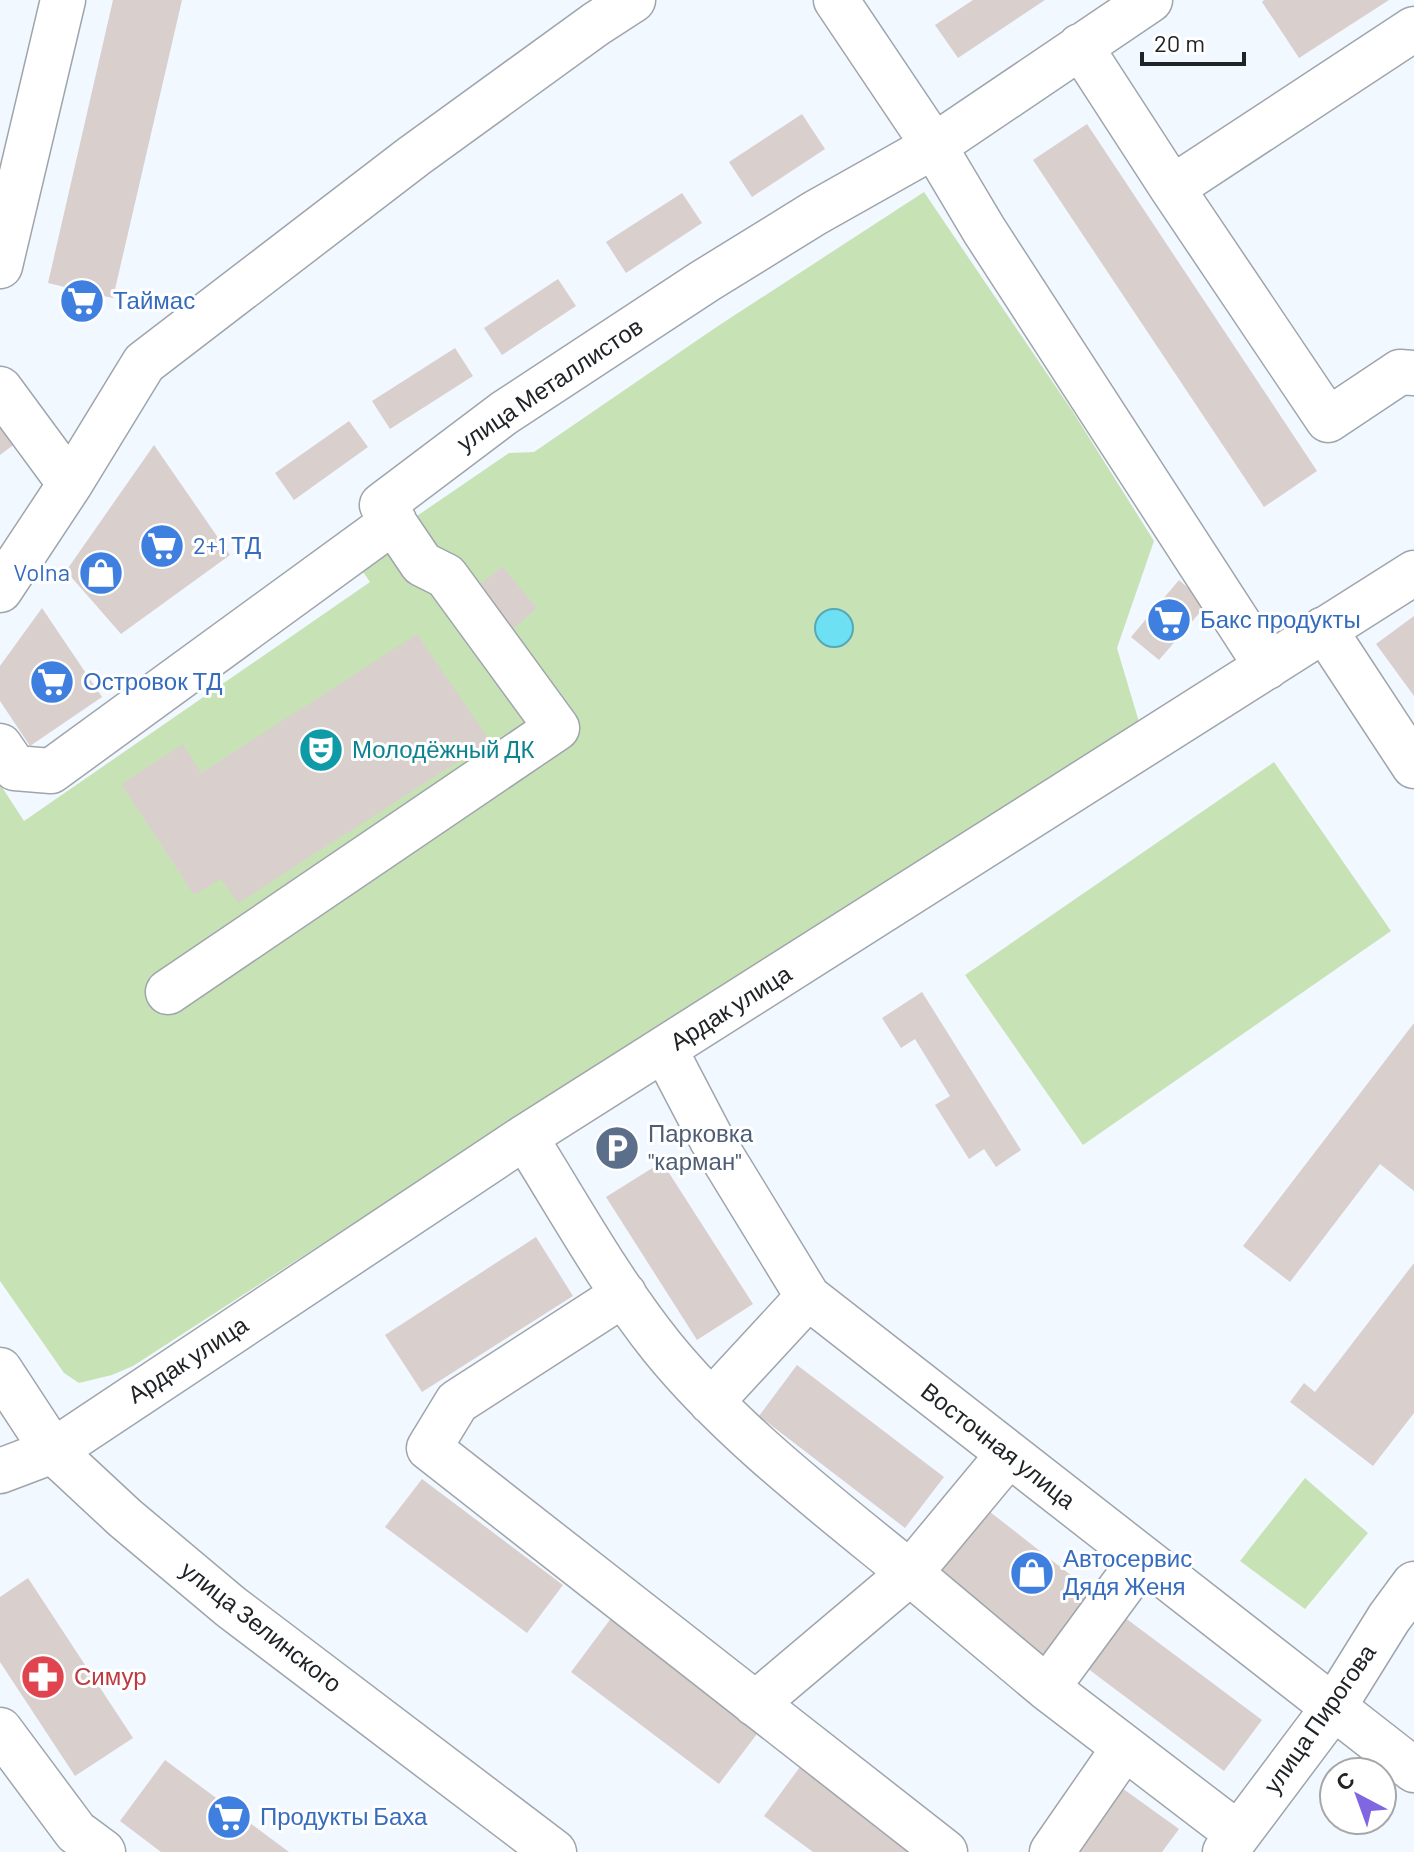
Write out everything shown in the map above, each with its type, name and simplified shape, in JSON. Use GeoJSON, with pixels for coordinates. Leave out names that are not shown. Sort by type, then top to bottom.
{"type":"FeatureCollection","features":[{"type":"Feature","properties":{"kind":"street"},"geometry":{"type":"LineString","coordinates":[[0,266],[63,0]]}},
{"type":"Feature","properties":{"kind":"street"},"geometry":{"type":"LineString","coordinates":[[0,590],[144,363],[414,156],[633,0]]}},
{"type":"Feature","properties":{"kind":"street"},"geometry":{"type":"LineString","coordinates":[[836,0],[934,146],[984,230],[1267,667]]}},
{"type":"Feature","properties":{"kind":"street","name":"улица Металлистов"},"geometry":{"type":"LineString","coordinates":[[394,521],[382,505],[504,413],[717,273],[934,146],[1150,0]]}},
{"type":"Feature","properties":{"kind":"street"},"geometry":{"type":"LineString","coordinates":[[1172,188],[1414,29]]}},
{"type":"Feature","properties":{"kind":"street"},"geometry":{"type":"LineString","coordinates":[[1080,46],[1328,420],[1400,372],[1414,373]]}},
{"type":"Feature","properties":{"kind":"street"},"geometry":{"type":"LineString","coordinates":[[0,389],[70,484]]}},
{"type":"Feature","properties":{"kind":"street"},"geometry":{"type":"LineString","coordinates":[[0,746],[15,768],[51,771],[394,521],[422,564],[446,576],[557,728],[168,992]]}},
{"type":"Feature","properties":{"kind":"street","name":"Ардак улица"},"geometry":{"type":"LineString","coordinates":[[0,1471],[53,1451],[525,1137],[1414,573]]}},
{"type":"Feature","properties":{"kind":"street"},"geometry":{"type":"LineString","coordinates":[[1324,629],[1414,766]]}},
{"type":"Feature","properties":{"kind":"street","name":"Восточная улица"},"geometry":{"type":"LineString","coordinates":[[665,1050],[712,1140],[808,1297],[1414,1770]]}},
{"type":"Feature","properties":{"kind":"street"},"geometry":{"type":"LineString","coordinates":[[525,1137],[624,1294],[662,1347],[711,1402],[835,1512],[1124,1748],[1231,1843]]}},
{"type":"Feature","properties":{"kind":"street"},"geometry":{"type":"LineString","coordinates":[[624,1294],[457,1402],[429,1448],[945,1852]]}},
{"type":"Feature","properties":{"kind":"street"},"geometry":{"type":"LineString","coordinates":[[711,1402],[808,1297]]}},
{"type":"Feature","properties":{"kind":"street","name":"улица Зелинского"},"geometry":{"type":"LineString","coordinates":[[0,1370],[53,1451],[125,1518],[231,1607],[554,1852]]}},
{"type":"Feature","properties":{"kind":"street"},"geometry":{"type":"LineString","coordinates":[[755,1704],[910,1573],[1008,1455]]}},
{"type":"Feature","properties":{"kind":"street"},"geometry":{"type":"LineString","coordinates":[[1047,1688],[1142,1559]]}},
{"type":"Feature","properties":{"kind":"street","name":"улица Пирогова"},"geometry":{"type":"LineString","coordinates":[[1231,1843],[1333,1708],[1414,1584]]}},
{"type":"Feature","properties":{"kind":"street"},"geometry":{"type":"LineString","coordinates":[[0,1730],[76,1832],[103,1852]]}},
{"type":"Feature","properties":{"kind":"street"},"geometry":{"type":"LineString","coordinates":[[1052,1852],[1124,1748]]}},
{"type":"Feature","properties":{"kind":"green space"},"geometry":{"type":"Polygon","coordinates":[[[924,192],[1073,412],[1154,541],[1117,648],[1139,722],[722,985],[133,1366],[79,1383],[64,1373],[0,1281],[0,784],[24,821],[370,582],[354,559],[509,453],[534,452],[715,328],[924,192]]]}},
{"type":"Feature","properties":{"kind":"green space"},"geometry":{"type":"Polygon","coordinates":[[[1274,762],[1391,931],[1083,1145],[965,975],[1274,762]]]}},
{"type":"Feature","properties":{"kind":"green space"},"geometry":{"type":"Polygon","coordinates":[[[1305,1478],[1368,1533],[1305,1609],[1240,1561],[1305,1478]]]}},
{"type":"Feature","properties":{"kind":"water"},"geometry":{"type":"Polygon","coordinates":[[[834,609],[847,615],[853,628],[847,641],[834,647],[821,641],[815,628],[821,615],[834,609]]]}},
{"type":"Feature","properties":{"kind":"building"},"geometry":{"type":"Polygon","coordinates":[[[113,0],[182,0],[113,298],[94,294],[90,313],[65,307],[69,288],[48,283],[113,0]]]}},
{"type":"Feature","properties":{"kind":"building"},"geometry":{"type":"Polygon","coordinates":[[[973,0],[1045,0],[958,58],[935,25],[973,0]]]}},
{"type":"Feature","properties":{"kind":"building"},"geometry":{"type":"Polygon","coordinates":[[[1389,0],[1299,58],[1262,2],[1389,0]]]}},
{"type":"Feature","properties":{"kind":"building"},"geometry":{"type":"Polygon","coordinates":[[[802,114],[825,149],[752,197],[729,162],[802,114]]]}},
{"type":"Feature","properties":{"kind":"building"},"geometry":{"type":"Polygon","coordinates":[[[1087,124],[1317,471],[1264,507],[1033,160],[1087,124]]]}},
{"type":"Feature","properties":{"kind":"building"},"geometry":{"type":"Polygon","coordinates":[[[682,193],[702,223],[626,273],[606,242],[682,193]]]}},
{"type":"Feature","properties":{"kind":"building"},"geometry":{"type":"Polygon","coordinates":[[[558,279],[576,306],[502,355],[484,328],[558,279]]]}},
{"type":"Feature","properties":{"kind":"building"},"geometry":{"type":"Polygon","coordinates":[[[455,348],[473,376],[390,429],[372,401],[455,348]]]}},
{"type":"Feature","properties":{"kind":"building"},"geometry":{"type":"Polygon","coordinates":[[[0,417],[16,443],[0,455],[0,417]]]}},
{"type":"Feature","properties":{"kind":"building"},"geometry":{"type":"Polygon","coordinates":[[[349,421],[368,447],[294,500],[275,473],[349,421]]]}},
{"type":"Feature","properties":{"kind":"building"},"geometry":{"type":"Polygon","coordinates":[[[154,445],[230,555],[121,634],[66,571],[154,445]]]}},
{"type":"Feature","properties":{"kind":"building"},"geometry":{"type":"Polygon","coordinates":[[[502,566],[537,608],[511,631],[475,589],[502,566]]]}},
{"type":"Feature","properties":{"kind":"building","name":"Бакс продукты"},"geometry":{"type":"Polygon","coordinates":[[[1179,580],[1207,604],[1159,660],[1131,637],[1179,580]]]}},
{"type":"Feature","properties":{"kind":"building"},"geometry":{"type":"Polygon","coordinates":[[[42,608],[102,697],[30,746],[0,701],[0,666],[42,608]]]}},
{"type":"Feature","properties":{"kind":"building"},"geometry":{"type":"Polygon","coordinates":[[[1414,616],[1414,696],[1376,644],[1414,616]]]}},
{"type":"Feature","properties":{"kind":"building"},"geometry":{"type":"Polygon","coordinates":[[[417,634],[490,741],[238,903],[221,879],[194,895],[121,784],[183,744],[201,773],[417,634]]]}},
{"type":"Feature","properties":{"kind":"building"},"geometry":{"type":"Polygon","coordinates":[[[922,992],[1021,1150],[996,1167],[984,1149],[969,1159],[935,1105],[950,1096],[915,1039],[901,1048],[882,1018],[922,992]]]}},
{"type":"Feature","properties":{"kind":"building"},"geometry":{"type":"Polygon","coordinates":[[[1414,1023],[1414,1191],[1380,1164],[1290,1282],[1243,1246],[1414,1023]]]}},
{"type":"Feature","properties":{"kind":"building"},"geometry":{"type":"Polygon","coordinates":[[[662,1162],[753,1304],[697,1340],[606,1197],[662,1162]]]}},
{"type":"Feature","properties":{"kind":"building"},"geometry":{"type":"Polygon","coordinates":[[[536,1237],[573,1296],[422,1392],[385,1335],[536,1237]]]}},
{"type":"Feature","properties":{"kind":"building"},"geometry":{"type":"Polygon","coordinates":[[[1414,1263],[1414,1413],[1373,1466],[1290,1402],[1304,1383],[1315,1392],[1414,1263]]]}},
{"type":"Feature","properties":{"kind":"building"},"geometry":{"type":"Polygon","coordinates":[[[797,1365],[944,1477],[905,1528],[759,1416],[797,1365]]]}},
{"type":"Feature","properties":{"kind":"building"},"geometry":{"type":"Polygon","coordinates":[[[422,1479],[563,1585],[527,1633],[385,1527],[422,1479]]]}},
{"type":"Feature","properties":{"kind":"building"},"geometry":{"type":"Polygon","coordinates":[[[985,1508],[1095,1594],[1044,1658],[935,1573],[985,1508]]]}},
{"type":"Feature","properties":{"kind":"building"},"geometry":{"type":"Polygon","coordinates":[[[28,1578],[133,1738],[75,1776],[0,1662],[0,1597],[28,1578]]]}},
{"type":"Feature","properties":{"kind":"building"},"geometry":{"type":"Polygon","coordinates":[[[1120,1614],[1262,1720],[1224,1771],[1083,1665],[1120,1614]]]}},
{"type":"Feature","properties":{"kind":"building"},"geometry":{"type":"Polygon","coordinates":[[[612,1617],[760,1730],[719,1784],[571,1672],[612,1617]]]}},
{"type":"Feature","properties":{"kind":"building"},"geometry":{"type":"Polygon","coordinates":[[[165,1760],[289,1852],[161,1852],[120,1821],[165,1760]]]}},
{"type":"Feature","properties":{"kind":"building"},"geometry":{"type":"Polygon","coordinates":[[[802,1764],[922,1852],[813,1852],[764,1816],[802,1764]]]}},
{"type":"Feature","properties":{"kind":"building"},"geometry":{"type":"Polygon","coordinates":[[[1122,1788],[1179,1829],[1162,1852],[1076,1852],[1122,1788]]]}},
{"type":"Feature","properties":{"kind":"place","name":"Таймас"},"geometry":{"type":"Point","coordinates":[82,301]}},
{"type":"Feature","properties":{"kind":"place","name":"2+1 ТД"},"geometry":{"type":"Point","coordinates":[162,546]}},
{"type":"Feature","properties":{"kind":"place","name":"Volna"},"geometry":{"type":"Point","coordinates":[101,573]}},
{"type":"Feature","properties":{"kind":"place","name":"Бакс продукты"},"geometry":{"type":"Point","coordinates":[1169,620]}},
{"type":"Feature","properties":{"kind":"place","name":"Островок ТД"},"geometry":{"type":"Point","coordinates":[52,682]}},
{"type":"Feature","properties":{"kind":"place","name":"Молодёжный ДК"},"geometry":{"type":"Point","coordinates":[321,750]}},
{"type":"Feature","properties":{"kind":"place","name":"Парковка \"карман\""},"geometry":{"type":"Point","coordinates":[617,1148]}},
{"type":"Feature","properties":{"kind":"place","name":"Автосервис Дядя Женя"},"geometry":{"type":"Point","coordinates":[1032,1573]}},
{"type":"Feature","properties":{"kind":"place","name":"Симур"},"geometry":{"type":"Point","coordinates":[43,1677]}},
{"type":"Feature","properties":{"kind":"place","name":"Продукты Баха"},"geometry":{"type":"Point","coordinates":[229,1817]}}]}
